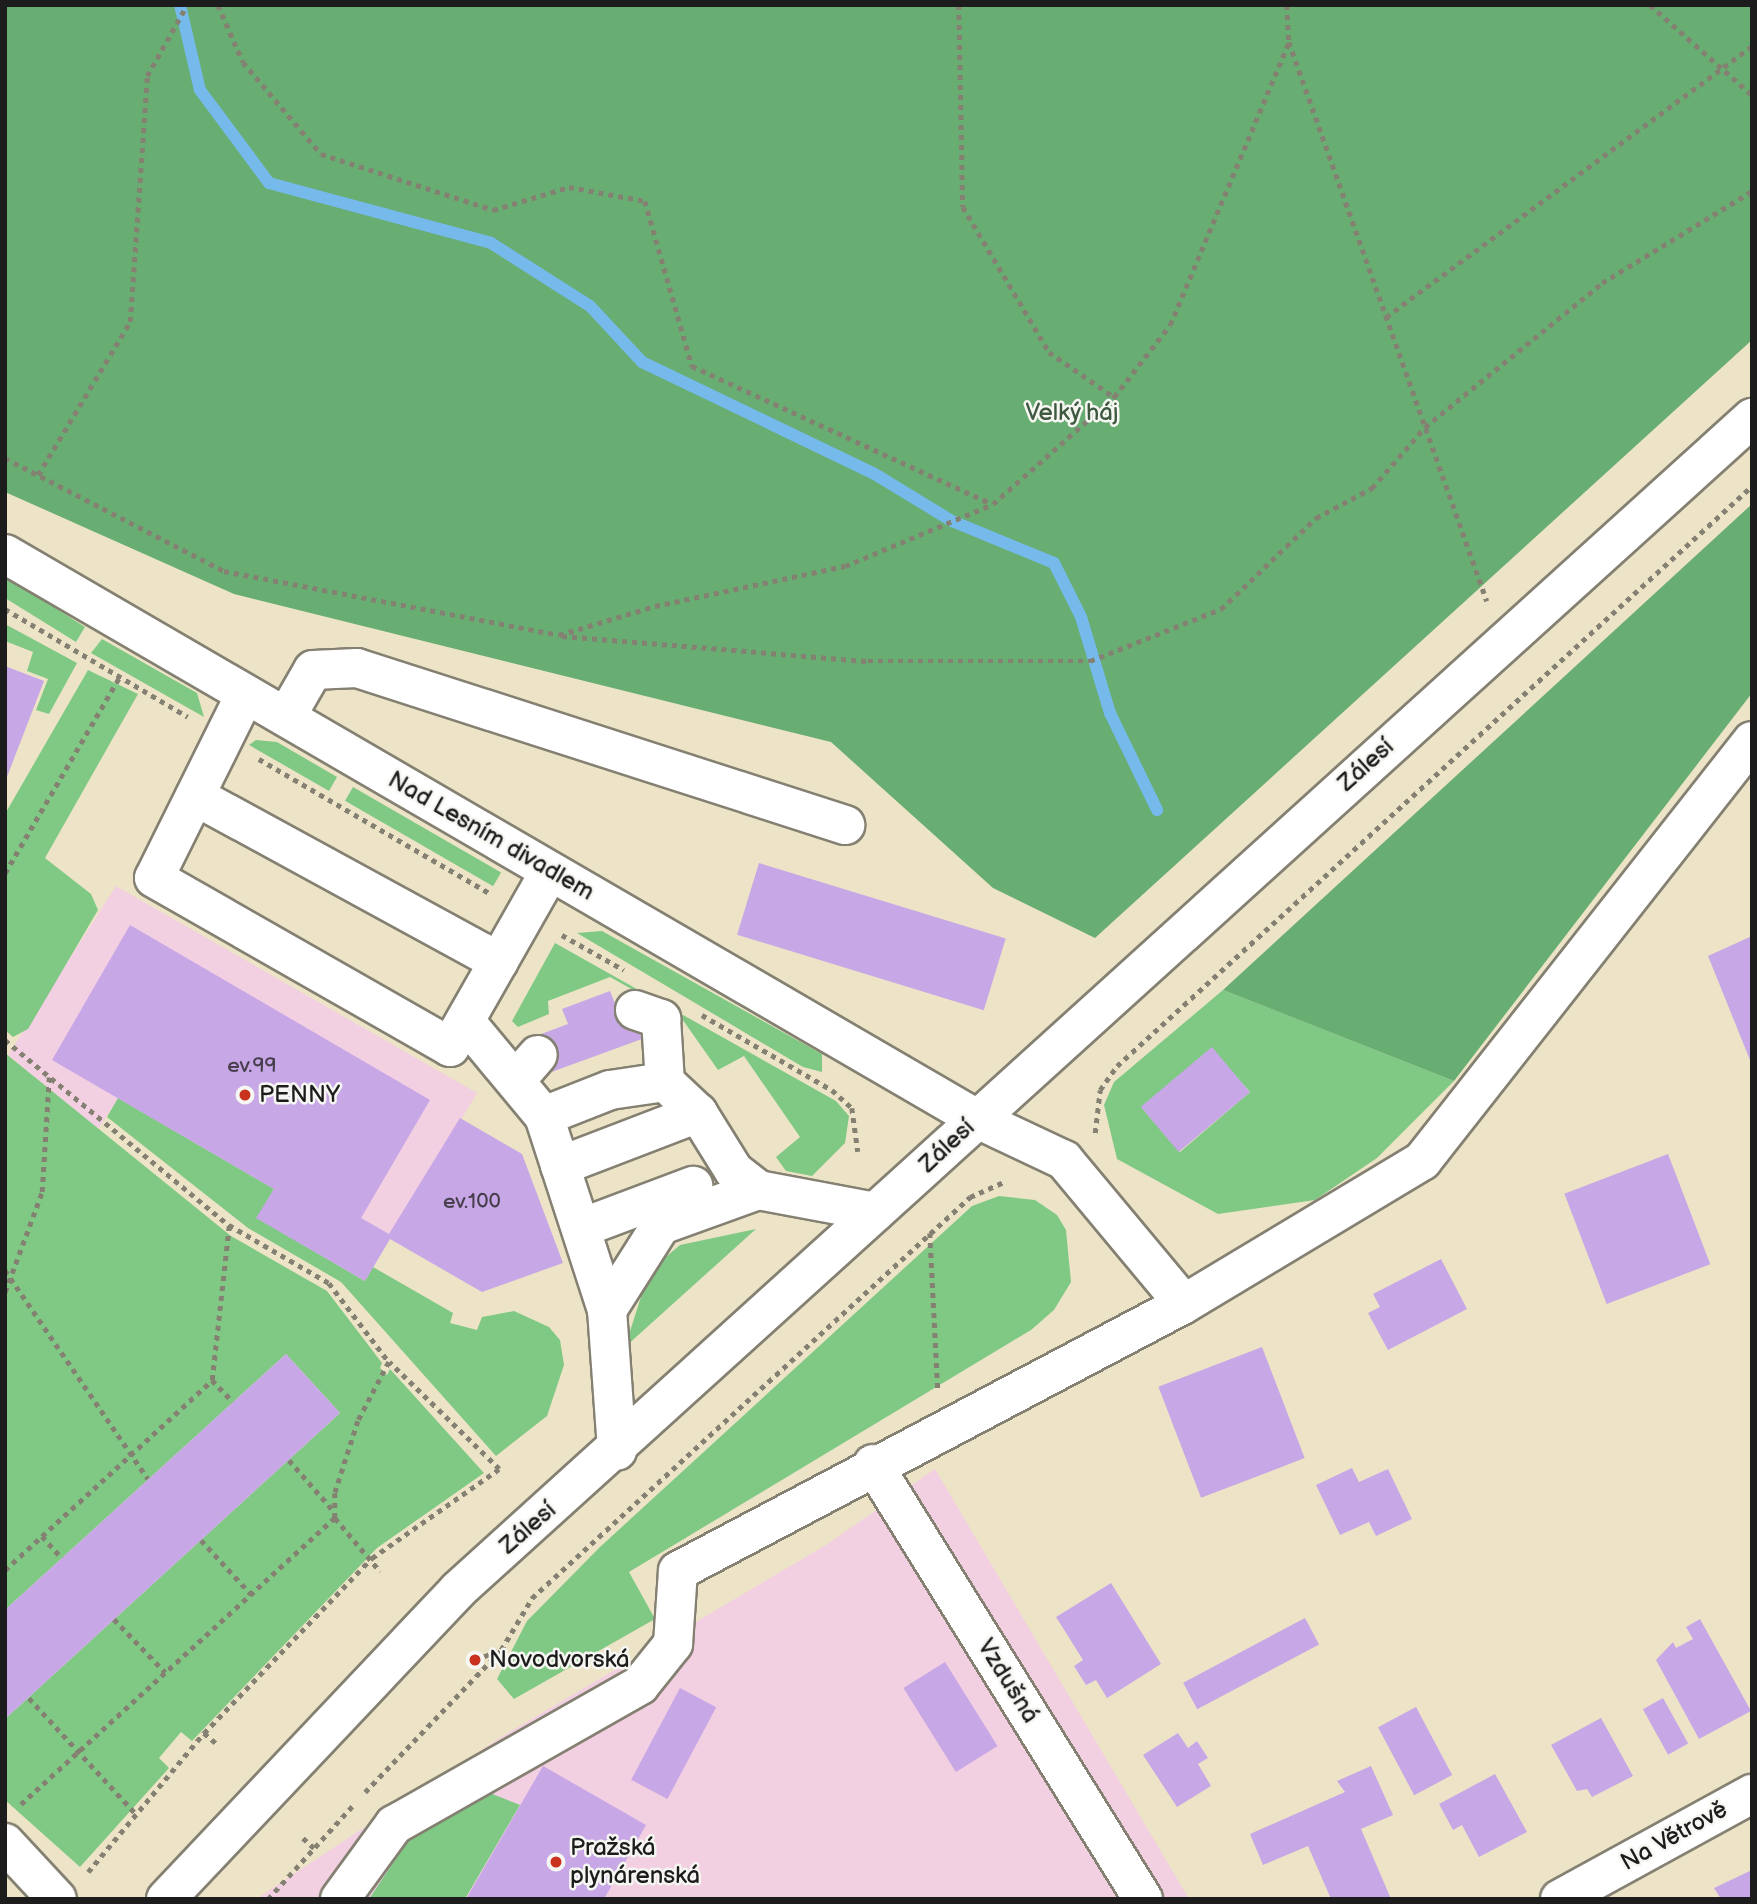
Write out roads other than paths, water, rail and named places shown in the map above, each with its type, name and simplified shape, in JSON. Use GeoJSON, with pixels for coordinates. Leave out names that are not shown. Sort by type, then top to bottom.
{"type":"FeatureCollection","features":[{"type":"Feature","properties":{"kind":"street","name":"Zálesí"},"geometry":{"type":"LineString","coordinates":[[166,1899],[416,1630],[617,1451],[875,1212],[1501,642],[1752,418]]}},
{"type":"Feature","properties":{"kind":"street","name":"Nad Lesním divadlem"},"geometry":{"type":"LineString","coordinates":[[5,555],[977,1119],[1064,1160],[1184,1304]]}},
{"type":"Feature","properties":{"kind":"street"},"geometry":{"type":"LineString","coordinates":[[286,717],[313,670],[357,668],[845,825]]}},
{"type":"Feature","properties":{"kind":"street"},"geometry":{"type":"LineString","coordinates":[[245,695],[154,878],[450,1047],[551,871]]}},
{"type":"Feature","properties":{"kind":"street"},"geometry":{"type":"LineString","coordinates":[[340,1899],[394,1825],[640,1685],[673,1644],[678,1571],[873,1464],[1184,1304],[1422,1161],[1752,741]]}},
{"type":"Feature","properties":{"kind":"street"},"geometry":{"type":"LineString","coordinates":[[195,796],[499,962]]}},
{"type":"Feature","properties":{"kind":"street"},"geometry":{"type":"LineString","coordinates":[[634,993],[661,1019],[665,1083],[698,1113],[746,1180]]}},
{"type":"Feature","properties":{"kind":"street"},"geometry":{"type":"LineString","coordinates":[[466,1021],[527,1068],[544,1116],[607,1310],[617,1451]]}},
{"type":"Feature","properties":{"kind":"street"},"geometry":{"type":"LineString","coordinates":[[544,1116],[610,1090],[665,1083]]}},
{"type":"Feature","properties":{"kind":"street"},"geometry":{"type":"LineString","coordinates":[[560,1166],[698,1113]]}},
{"type":"Feature","properties":{"kind":"street"},"geometry":{"type":"LineString","coordinates":[[607,1310],[662,1225],[746,1180]]}},
{"type":"Feature","properties":{"kind":"street"},"geometry":{"type":"LineString","coordinates":[[580,1228],[746,1180],[875,1212]]}},
{"type":"Feature","properties":{"kind":"street","name":"Vzdušná"},"geometry":{"type":"LineString","coordinates":[[873,1464],[1143,1899]]}},
{"type":"Feature","properties":{"kind":"street","name":"Na Větrově"},"geometry":{"type":"LineString","coordinates":[[1560,1899],[1752,1794]]}},
{"type":"Feature","properties":{"kind":"street"},"geometry":{"type":"LineString","coordinates":[[8,1829],[67,1886]]}},
{"type":"Feature","properties":{"kind":"waterway"},"geometry":{"type":"LineString","coordinates":[[180,5],[200,90],[269,183],[491,243],[590,306],[642,362],[873,473],[952,521],[1054,563],[1081,617],[1110,713],[1157,810]]}},
{"type":"Feature","properties":{"kind":"place","name":"PENNY"},"geometry":{"type":"Point","coordinates":[245,1095]}},
{"type":"Feature","properties":{"kind":"place","name":"Novodvorská"},"geometry":{"type":"Point","coordinates":[475,1660]}},
{"type":"Feature","properties":{"kind":"place","name":"Pražská plynárenská"},"geometry":{"type":"Point","coordinates":[556,1862]}},
{"type":"Feature","properties":{"kind":"park label","name":"Velký háj"},"geometry":{"type":"Point","coordinates":[1072,413]}}]}
